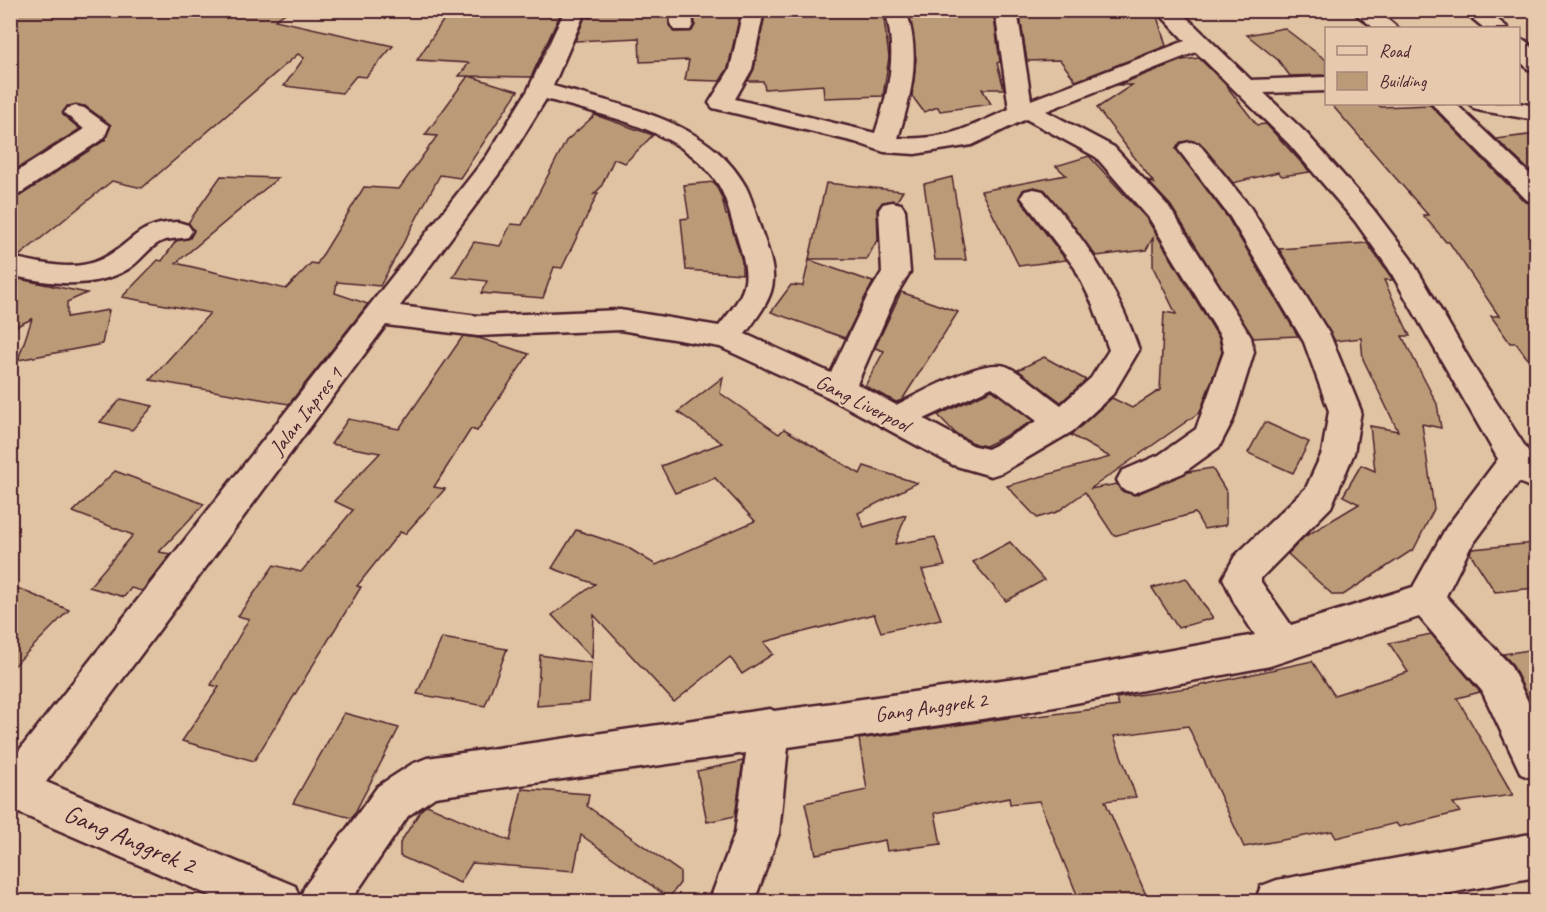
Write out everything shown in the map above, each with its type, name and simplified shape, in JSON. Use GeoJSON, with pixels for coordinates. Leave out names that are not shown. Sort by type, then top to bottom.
{"type":"FeatureCollection","features":[{"type":"Feature","properties":{"kind":"street","name":"Jalan Inpres 1"},"geometry":{"type":"LineString","coordinates":[[12,793],[381,314],[497,159],[540,90],[576,10]]}},
{"type":"Feature","properties":{"kind":"street"},"geometry":{"type":"LineString","coordinates":[[754,10],[751,33],[741,69],[721,103],[863,137],[884,145],[915,147],[963,140],[1024,111],[1201,42]]}},
{"type":"Feature","properties":{"kind":"street"},"geometry":{"type":"LineString","coordinates":[[884,145],[905,73],[900,21],[895,10]]}},
{"type":"Feature","properties":{"kind":"street"},"geometry":{"type":"LineString","coordinates":[[1006,10],[1024,111]]}},
{"type":"Feature","properties":{"kind":"street"},"geometry":{"type":"LineString","coordinates":[[1166,10],[1201,42],[1242,87],[1298,139],[1364,215],[1401,266],[1464,377],[1526,468],[1458,538],[1426,598],[1496,678],[1536,760]]}},
{"type":"Feature","properties":{"kind":"street"},"geometry":{"type":"LineString","coordinates":[[1361,10],[1386,27]]}},
{"type":"Feature","properties":{"kind":"street"},"geometry":{"type":"LineString","coordinates":[[1472,10],[1496,27]]}},
{"type":"Feature","properties":{"kind":"street"},"geometry":{"type":"LineString","coordinates":[[1520,48],[1536,64]]}},
{"type":"Feature","properties":{"kind":"street"},"geometry":{"type":"LineString","coordinates":[[1242,87],[1325,84]]}},
{"type":"Feature","properties":{"kind":"street"},"geometry":{"type":"LineString","coordinates":[[540,90],[672,132],[707,155],[732,184],[760,268],[762,283],[756,299],[726,338]]}},
{"type":"Feature","properties":{"kind":"street"},"geometry":{"type":"LineString","coordinates":[[1444,105],[1536,194]]}},
{"type":"Feature","properties":{"kind":"street"},"geometry":{"type":"LineString","coordinates":[[1492,105],[1536,113]]}},
{"type":"Feature","properties":{"kind":"street"},"geometry":{"type":"LineString","coordinates":[[1492,105],[1536,130]]}},
{"type":"Feature","properties":{"kind":"street"},"geometry":{"type":"LineString","coordinates":[[1024,111],[1106,152],[1160,213],[1236,337],[1239,352],[1217,420],[1208,438],[1171,464],[1134,480]]}},
{"type":"Feature","properties":{"kind":"street"},"geometry":{"type":"LineString","coordinates":[[10,188],[95,133],[97,126],[76,113]]}},
{"type":"Feature","properties":{"kind":"street"},"geometry":{"type":"LineString","coordinates":[[1190,148],[1241,213],[1319,342],[1345,411],[1338,453],[1319,497],[1248,567],[1241,578],[1248,593],[1283,645]]}},
{"type":"Feature","properties":{"kind":"street","name":"Gang Liverpool"},"geometry":{"type":"LineString","coordinates":[[381,314],[478,326],[620,320],[726,338],[839,389],[965,456],[991,463],[1062,422],[1102,386],[1124,350],[1112,310],[1090,265],[1034,197]]}},
{"type":"Feature","properties":{"kind":"street"},"geometry":{"type":"LineString","coordinates":[[839,389],[881,297],[896,272],[892,210]]}},
{"type":"Feature","properties":{"kind":"street"},"geometry":{"type":"LineString","coordinates":[[10,266],[74,276],[97,271],[120,261],[153,232],[178,231]]}},
{"type":"Feature","properties":{"kind":"street"},"geometry":{"type":"LineString","coordinates":[[896,419],[983,378],[997,375],[1062,422]]}},
{"type":"Feature","properties":{"kind":"street","name":"Gang Anggrek 2"},"geometry":{"type":"LineString","coordinates":[[321,902],[329,894],[393,801],[427,778],[770,728],[1023,695],[1283,645],[1426,598]]}},
{"type":"Feature","properties":{"kind":"street"},"geometry":{"type":"LineString","coordinates":[[731,902],[757,833],[770,728]]}},
{"type":"Feature","properties":{"kind":"street","name":"Gang Anggrek 2"},"geometry":{"type":"LineString","coordinates":[[12,793],[279,902]]}},
{"type":"Feature","properties":{"kind":"street"},"geometry":{"type":"LineString","coordinates":[[1277,902],[1536,855]]}},
{"type":"Feature","properties":{"kind":"building"},"geometry":{"type":"Polygon","coordinates":[[[10,10],[290,10],[275,20],[393,46],[366,77],[356,76],[342,93],[284,86],[304,58],[298,54],[142,188],[112,181],[19,256],[10,255],[10,198],[20,196],[105,140],[111,125],[85,106],[67,106],[63,115],[80,129],[10,173],[10,10]]]}},
{"type":"Feature","properties":{"kind":"building"},"geometry":{"type":"Polygon","coordinates":[[[450,10],[560,15],[531,77],[469,76],[518,91],[460,178],[440,175],[380,286],[337,282],[335,293],[368,304],[289,404],[150,380],[210,313],[122,297],[158,260],[162,261],[176,241],[190,238],[194,230],[188,223],[221,176],[278,178],[176,263],[286,289],[311,263],[317,264],[364,187],[399,189],[437,136],[425,135],[468,76],[459,76],[469,63],[417,60],[450,10]]]}},
{"type":"Feature","properties":{"kind":"building"},"geometry":{"type":"Polygon","coordinates":[[[591,10],[668,10],[669,25],[674,32],[692,31],[695,25],[694,10],[741,10],[728,68],[720,81],[685,80],[689,60],[640,62],[639,38],[575,41],[585,17],[591,18],[591,10]]]}},
{"type":"Feature","properties":{"kind":"building"},"geometry":{"type":"Polygon","coordinates":[[[766,10],[883,12],[889,57],[883,96],[824,98],[823,85],[765,89],[763,81],[748,81],[754,69],[766,10]]]}},
{"type":"Feature","properties":{"kind":"building"},"geometry":{"type":"Polygon","coordinates":[[[957,10],[993,10],[1000,62],[997,63],[1004,89],[982,89],[991,104],[940,111],[938,107],[924,112],[912,96],[916,59],[909,13],[958,14],[957,10]]]}},
{"type":"Feature","properties":{"kind":"building"},"geometry":{"type":"Polygon","coordinates":[[[1019,10],[1156,13],[1166,46],[1076,81],[1060,60],[1027,61],[1019,10]]]}},
{"type":"Feature","properties":{"kind":"building"},"geometry":{"type":"Polygon","coordinates":[[[1284,28],[1325,59],[1325,75],[1290,76],[1278,60],[1247,35],[1284,28]]]}},
{"type":"Feature","properties":{"kind":"building"},"geometry":{"type":"Polygon","coordinates":[[[1199,58],[1225,84],[1257,125],[1266,124],[1310,172],[1282,176],[1278,172],[1233,183],[1199,142],[1181,142],[1176,149],[1228,218],[1298,336],[1253,338],[1171,206],[1147,180],[1154,183],[1097,108],[1132,85],[1118,85],[1182,60],[1199,58]]]}},
{"type":"Feature","properties":{"kind":"building"},"geometry":{"type":"Polygon","coordinates":[[[1332,105],[1378,105],[1381,107],[1430,105],[1525,202],[1536,204],[1536,370],[1516,343],[1510,343],[1491,316],[1499,316],[1449,242],[1446,242],[1423,215],[1428,215],[1332,105]]]}},
{"type":"Feature","properties":{"kind":"building"},"geometry":{"type":"Polygon","coordinates":[[[595,115],[653,135],[625,163],[614,159],[601,187],[594,194],[598,193],[562,268],[554,267],[543,298],[481,293],[487,281],[453,277],[474,242],[500,246],[511,224],[522,225],[566,141],[595,115]]]}},
{"type":"Feature","properties":{"kind":"building"},"geometry":{"type":"Polygon","coordinates":[[[1536,134],[1536,177],[1496,139],[1536,134]]]}},
{"type":"Feature","properties":{"kind":"building"},"geometry":{"type":"Polygon","coordinates":[[[1089,156],[1147,219],[1219,338],[1222,352],[1200,412],[1090,489],[1117,484],[1121,491],[1135,495],[1188,472],[1212,468],[1226,491],[1226,525],[1204,529],[1195,513],[1114,536],[1085,492],[1057,512],[1037,518],[1007,486],[1110,457],[1071,435],[1112,398],[1132,408],[1160,390],[1164,312],[1176,314],[1153,267],[1153,238],[1146,250],[1096,256],[1045,190],[1034,187],[1023,190],[1019,198],[1066,260],[1019,266],[981,191],[1066,175],[1056,166],[1089,156]]]}},
{"type":"Feature","properties":{"kind":"building"},"geometry":{"type":"Polygon","coordinates":[[[952,177],[966,260],[935,260],[924,184],[952,177]]]}},
{"type":"Feature","properties":{"kind":"building"},"geometry":{"type":"Polygon","coordinates":[[[714,182],[722,198],[742,261],[742,274],[686,270],[681,219],[689,218],[684,185],[714,182]]]}},
{"type":"Feature","properties":{"kind":"building"},"geometry":{"type":"Polygon","coordinates":[[[826,183],[903,191],[897,201],[883,202],[877,209],[878,238],[867,259],[809,259],[826,183]]]}},
{"type":"Feature","properties":{"kind":"building"},"geometry":{"type":"Polygon","coordinates":[[[1367,243],[1393,280],[1384,280],[1410,336],[1402,336],[1437,404],[1441,428],[1422,424],[1434,509],[1414,549],[1343,595],[1333,595],[1288,554],[1304,537],[1359,504],[1343,496],[1361,465],[1375,471],[1370,426],[1398,431],[1363,359],[1361,338],[1335,341],[1279,249],[1367,243]]]}},
{"type":"Feature","properties":{"kind":"building"},"geometry":{"type":"Polygon","coordinates":[[[809,260],[873,282],[845,338],[771,312],[791,285],[803,286],[809,260]]]}},
{"type":"Feature","properties":{"kind":"building"},"geometry":{"type":"Polygon","coordinates":[[[10,277],[87,293],[67,302],[67,317],[109,310],[102,344],[18,360],[32,319],[10,329],[10,277]]]}},
{"type":"Feature","properties":{"kind":"building"},"geometry":{"type":"Polygon","coordinates":[[[901,292],[958,312],[902,400],[896,402],[865,386],[884,351],[875,348],[901,292]]]}},
{"type":"Feature","properties":{"kind":"building"},"geometry":{"type":"Polygon","coordinates":[[[463,336],[479,338],[529,354],[477,431],[471,429],[434,487],[445,489],[405,534],[400,532],[357,586],[361,587],[254,761],[182,741],[219,687],[211,685],[249,619],[238,616],[274,565],[301,572],[353,510],[334,501],[380,453],[331,444],[348,419],[399,429],[463,336]]]}},
{"type":"Feature","properties":{"kind":"building"},"geometry":{"type":"Polygon","coordinates":[[[1044,357],[1086,380],[1061,402],[1018,370],[1044,357]]]}},
{"type":"Feature","properties":{"kind":"building"},"geometry":{"type":"Polygon","coordinates":[[[723,377],[720,393],[779,434],[784,429],[860,474],[864,466],[917,483],[858,513],[864,527],[906,515],[895,544],[935,537],[945,566],[922,570],[941,619],[881,632],[874,614],[764,642],[773,654],[742,674],[730,657],[674,702],[594,615],[592,658],[552,615],[595,584],[552,568],[576,530],[627,547],[656,565],[755,521],[715,478],[675,493],[661,466],[722,443],[678,412],[723,377]]]}},
{"type":"Feature","properties":{"kind":"building"},"geometry":{"type":"Polygon","coordinates":[[[992,390],[1033,421],[986,446],[975,444],[955,433],[938,415],[992,390]]]}},
{"type":"Feature","properties":{"kind":"building"},"geometry":{"type":"Polygon","coordinates":[[[121,399],[153,406],[132,430],[100,422],[121,399]]]}},
{"type":"Feature","properties":{"kind":"building"},"geometry":{"type":"Polygon","coordinates":[[[1265,422],[1309,442],[1293,473],[1248,453],[1265,422]]]}},
{"type":"Feature","properties":{"kind":"building"},"geometry":{"type":"Polygon","coordinates":[[[115,471],[204,504],[159,552],[171,554],[142,591],[131,588],[124,597],[89,587],[133,535],[73,512],[115,471]]]}},
{"type":"Feature","properties":{"kind":"building"},"geometry":{"type":"Polygon","coordinates":[[[1010,542],[1044,580],[1006,601],[973,562],[1010,542]]]}},
{"type":"Feature","properties":{"kind":"building"},"geometry":{"type":"Polygon","coordinates":[[[1536,543],[1536,588],[1495,592],[1470,553],[1472,549],[1536,543]]]}},
{"type":"Feature","properties":{"kind":"building"},"geometry":{"type":"Polygon","coordinates":[[[1186,578],[1213,618],[1178,628],[1152,588],[1186,578]]]}},
{"type":"Feature","properties":{"kind":"building"},"geometry":{"type":"Polygon","coordinates":[[[10,585],[69,610],[10,670],[10,585]]]}},
{"type":"Feature","properties":{"kind":"building"},"geometry":{"type":"Polygon","coordinates":[[[1431,634],[1480,692],[1457,698],[1513,795],[1453,803],[1460,812],[1399,827],[1396,823],[1336,838],[1332,831],[1244,847],[1188,726],[1114,736],[1136,797],[1105,801],[1146,895],[1120,902],[1080,902],[1039,801],[1010,804],[1009,798],[935,813],[941,844],[887,851],[885,840],[816,854],[805,803],[867,790],[859,739],[1021,716],[1022,718],[1119,706],[1116,698],[1194,687],[1312,661],[1334,695],[1408,672],[1389,643],[1431,634]]]}},
{"type":"Feature","properties":{"kind":"building"},"geometry":{"type":"Polygon","coordinates":[[[442,638],[507,649],[485,706],[417,694],[442,638]]]}},
{"type":"Feature","properties":{"kind":"building"},"geometry":{"type":"Polygon","coordinates":[[[1536,649],[1536,714],[1512,664],[1503,654],[1536,649]]]}},
{"type":"Feature","properties":{"kind":"building"},"geometry":{"type":"Polygon","coordinates":[[[540,655],[591,663],[589,702],[537,706],[540,655]]]}},
{"type":"Feature","properties":{"kind":"building"},"geometry":{"type":"Polygon","coordinates":[[[344,713],[399,728],[352,818],[293,803],[344,713]]]}},
{"type":"Feature","properties":{"kind":"building"},"geometry":{"type":"Polygon","coordinates":[[[743,761],[735,816],[707,822],[697,771],[743,761]]]}},
{"type":"Feature","properties":{"kind":"building"},"geometry":{"type":"Polygon","coordinates":[[[522,789],[589,794],[587,806],[680,872],[680,883],[669,898],[581,835],[574,871],[472,863],[460,883],[400,856],[400,843],[421,810],[427,805],[510,841],[522,789]]]}}]}
